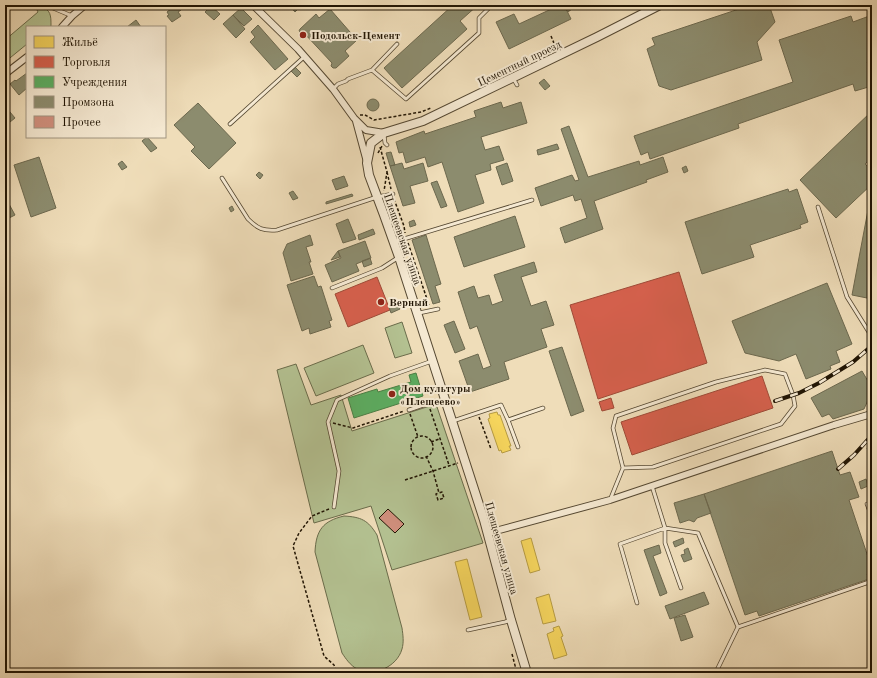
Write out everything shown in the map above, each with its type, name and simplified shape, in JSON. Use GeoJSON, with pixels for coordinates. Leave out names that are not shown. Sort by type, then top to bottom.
{"type":"FeatureCollection","features":[{"type":"Feature","properties":{"kind":"street"},"geometry":{"type":"LineString","coordinates":[[63,26],[85,5]]}},
{"type":"Feature","properties":{"kind":"street"},"geometry":{"type":"LineString","coordinates":[[253,5],[298,49],[333,89],[355,120],[366,130],[384,133]]}},
{"type":"Feature","properties":{"kind":"street","name":"Цементный проезд"},"geometry":{"type":"LineString","coordinates":[[384,133],[423,121],[515,82],[660,5]]}},
{"type":"Feature","properties":{"kind":"street"},"geometry":{"type":"LineString","coordinates":[[5,74],[26,58]]}},
{"type":"Feature","properties":{"kind":"street"},"geometry":{"type":"LineString","coordinates":[[355,120],[367,164]]}},
{"type":"Feature","properties":{"kind":"street","name":"Плещеевская улица"},"geometry":{"type":"LineString","coordinates":[[384,133],[371,143],[367,164],[369,175],[381,195],[394,242],[488,533],[527,673]]}},
{"type":"Feature","properties":{"kind":"street"},"geometry":{"type":"LineString","coordinates":[[488,533],[610,500],[834,425],[870,415]]}},
{"type":"Feature","properties":{"kind":"lane"},"geometry":{"type":"LineString","coordinates":[[50,5],[53,8],[72,16]]}},
{"type":"Feature","properties":{"kind":"lane"},"geometry":{"type":"LineString","coordinates":[[372,70],[406,99],[479,33],[479,18],[492,5]]}},
{"type":"Feature","properties":{"kind":"lane"},"geometry":{"type":"LineString","coordinates":[[333,89],[338,84],[348,79],[372,70],[397,44]]}},
{"type":"Feature","properties":{"kind":"lane"},"geometry":{"type":"LineString","coordinates":[[230,124],[304,57]]}},
{"type":"Feature","properties":{"kind":"lane"},"geometry":{"type":"LineString","coordinates":[[384,133],[386,144]]}},
{"type":"Feature","properties":{"kind":"lane"},"geometry":{"type":"LineString","coordinates":[[222,178],[248,219],[253,224],[264,230],[277,230],[381,195],[393,194]]}},
{"type":"Feature","properties":{"kind":"lane"},"geometry":{"type":"LineString","coordinates":[[394,242],[532,200]]}},
{"type":"Feature","properties":{"kind":"lane"},"geometry":{"type":"LineString","coordinates":[[818,207],[847,297],[872,337]]}},
{"type":"Feature","properties":{"kind":"lane"},"geometry":{"type":"LineString","coordinates":[[332,288],[382,268],[399,257]]}},
{"type":"Feature","properties":{"kind":"lane"},"geometry":{"type":"LineString","coordinates":[[417,313],[438,309]]}},
{"type":"Feature","properties":{"kind":"lane"},"geometry":{"type":"LineString","coordinates":[[334,507],[339,471],[328,422],[337,400],[390,376],[432,361]]}},
{"type":"Feature","properties":{"kind":"lane"},"geometry":{"type":"LineString","coordinates":[[610,500],[623,468],[613,428],[616,416],[716,382],[765,370],[785,374],[793,395],[795,406],[782,424],[653,467],[623,468]]}},
{"type":"Feature","properties":{"kind":"lane"},"geometry":{"type":"LineString","coordinates":[[409,410],[435,401]]}},
{"type":"Feature","properties":{"kind":"lane"},"geometry":{"type":"LineString","coordinates":[[452,422],[501,405],[518,447]]}},
{"type":"Feature","properties":{"kind":"lane"},"geometry":{"type":"LineString","coordinates":[[508,420],[543,408]]}},
{"type":"Feature","properties":{"kind":"lane"},"geometry":{"type":"LineString","coordinates":[[652,486],[665,528],[665,543],[681,588]]}},
{"type":"Feature","properties":{"kind":"lane"},"geometry":{"type":"LineString","coordinates":[[867,504],[872,517]]}},
{"type":"Feature","properties":{"kind":"lane"},"geometry":{"type":"LineString","coordinates":[[637,603],[620,544],[665,528],[698,533],[738,627]]}},
{"type":"Feature","properties":{"kind":"lane"},"geometry":{"type":"LineString","coordinates":[[717,670],[738,627],[872,581]]}},
{"type":"Feature","properties":{"kind":"lane"},"geometry":{"type":"LineString","coordinates":[[468,630],[511,620]]}},
{"type":"Feature","properties":{"kind":"path"},"geometry":{"type":"LineString","coordinates":[[551,36],[557,49]]}},
{"type":"Feature","properties":{"kind":"path"},"geometry":{"type":"LineString","coordinates":[[365,115],[374,120],[421,112],[434,107]]}},
{"type":"Feature","properties":{"kind":"path"},"geometry":{"type":"LineString","coordinates":[[376,157],[380,147],[386,144]]}},
{"type":"Feature","properties":{"kind":"path"},"geometry":{"type":"LineString","coordinates":[[380,147],[393,194],[404,226],[406,238],[431,311]]}},
{"type":"Feature","properties":{"kind":"path"},"geometry":{"type":"LineString","coordinates":[[381,195],[387,172]]}},
{"type":"Feature","properties":{"kind":"path"},"geometry":{"type":"LineString","coordinates":[[428,403],[449,465]]}},
{"type":"Feature","properties":{"kind":"path"},"geometry":{"type":"LineString","coordinates":[[328,422],[353,428],[409,410],[418,437]]}},
{"type":"Feature","properties":{"kind":"path"},"geometry":{"type":"LineString","coordinates":[[477,413],[491,449]]}},
{"type":"Feature","properties":{"kind":"path"},"geometry":{"type":"LineString","coordinates":[[424,436],[430,439],[431,442],[431,453],[426,456],[418,456],[412,451],[413,441],[418,437],[424,436]]}},
{"type":"Feature","properties":{"kind":"path"},"geometry":{"type":"LineString","coordinates":[[431,442],[440,438]]}},
{"type":"Feature","properties":{"kind":"path"},"geometry":{"type":"LineString","coordinates":[[426,456],[433,471],[439,493],[436,494],[438,500],[444,498],[442,492],[439,493]]}},
{"type":"Feature","properties":{"kind":"path"},"geometry":{"type":"LineString","coordinates":[[405,480],[456,463]]}},
{"type":"Feature","properties":{"kind":"path"},"geometry":{"type":"LineString","coordinates":[[334,507],[312,516],[299,533],[293,546],[324,656],[334,665],[337,673]]}},
{"type":"Feature","properties":{"kind":"green space"},"geometry":{"type":"Polygon","coordinates":[[[40,6],[50,13],[51,26],[26,26],[26,45],[5,62],[5,40],[38,12],[36,8],[40,6]]]}},
{"type":"Feature","properties":{"kind":"green space"},"geometry":{"type":"Polygon","coordinates":[[[402,322],[412,353],[395,358],[385,328],[402,322]]]}},
{"type":"Feature","properties":{"kind":"green space"},"geometry":{"type":"Polygon","coordinates":[[[363,345],[374,373],[316,396],[304,368],[363,345]]]}},
{"type":"Feature","properties":{"kind":"green space"},"geometry":{"type":"Polygon","coordinates":[[[296,364],[311,405],[341,395],[352,431],[436,404],[483,543],[392,570],[371,506],[314,523],[277,370],[296,364]]]}},
{"type":"Feature","properties":{"kind":"green space"},"geometry":{"type":"Polygon","coordinates":[[[344,516],[364,520],[377,535],[402,628],[403,644],[399,655],[390,665],[377,671],[370,672],[357,669],[350,664],[342,653],[315,552],[317,538],[322,528],[331,521],[344,516]]]}},
{"type":"Feature","properties":{"kind":"building: Жильё"},"geometry":{"type":"Polygon","coordinates":[[[497,412],[498,415],[500,415],[511,446],[509,446],[511,450],[502,453],[501,450],[499,451],[488,419],[490,418],[489,414],[497,412]]]}},
{"type":"Feature","properties":{"kind":"building: Жильё"},"geometry":{"type":"Polygon","coordinates":[[[531,538],[540,570],[530,573],[521,541],[531,538]]]}},
{"type":"Feature","properties":{"kind":"building: Жильё"},"geometry":{"type":"Polygon","coordinates":[[[467,559],[482,617],[470,620],[455,562],[467,559]]]}},
{"type":"Feature","properties":{"kind":"building: Жильё"},"geometry":{"type":"Polygon","coordinates":[[[549,594],[556,621],[543,624],[536,598],[549,594]]]}},
{"type":"Feature","properties":{"kind":"building: Жильё"},"geometry":{"type":"Polygon","coordinates":[[[559,626],[567,655],[554,659],[547,634],[554,631],[553,628],[559,626]]]}},
{"type":"Feature","properties":{"kind":"building: Торговля"},"geometry":{"type":"Polygon","coordinates":[[[679,272],[707,363],[598,399],[570,305],[679,272]]]}},
{"type":"Feature","properties":{"kind":"building: Торговля"},"geometry":{"type":"Polygon","coordinates":[[[377,277],[390,310],[348,327],[335,294],[377,277]]]}},
{"type":"Feature","properties":{"kind":"building: Торговля"},"geometry":{"type":"Polygon","coordinates":[[[762,376],[773,408],[632,455],[621,422],[762,376]]]}},
{"type":"Feature","properties":{"kind":"building: Торговля"},"geometry":{"type":"Polygon","coordinates":[[[611,398],[614,408],[602,411],[599,402],[611,398]]]}},
{"type":"Feature","properties":{"kind":"building: Учреждения","name":"Дом культуры «Плещеево»"},"geometry":{"type":"Polygon","coordinates":[[[416,373],[423,396],[354,418],[348,398],[377,389],[378,392],[411,382],[409,375],[416,373]]]}},
{"type":"Feature","properties":{"kind":"building: Промзона"},"geometry":{"type":"Polygon","coordinates":[[[176,5],[181,10],[178,12],[181,16],[172,22],[167,16],[169,15],[167,12],[176,5]]]}},
{"type":"Feature","properties":{"kind":"building: Промзона"},"geometry":{"type":"Polygon","coordinates":[[[289,5],[302,5],[295,12],[289,5]]]}},
{"type":"Feature","properties":{"kind":"building: Промзона"},"geometry":{"type":"Polygon","coordinates":[[[453,5],[478,5],[460,21],[467,29],[402,88],[384,68],[453,5]]]}},
{"type":"Feature","properties":{"kind":"building: Промзона"},"geometry":{"type":"Polygon","coordinates":[[[560,5],[564,5],[571,19],[509,49],[496,22],[514,14],[519,24],[560,5]]]}},
{"type":"Feature","properties":{"kind":"building: Промзона"},"geometry":{"type":"Polygon","coordinates":[[[572,5],[577,5],[568,12],[566,10],[572,5]]]}},
{"type":"Feature","properties":{"kind":"building: Промзона"},"geometry":{"type":"Polygon","coordinates":[[[581,5],[589,5],[585,9],[581,5]]]}},
{"type":"Feature","properties":{"kind":"building: Промзона"},"geometry":{"type":"Polygon","coordinates":[[[751,5],[769,5],[775,22],[757,42],[762,60],[671,90],[659,86],[647,49],[655,45],[652,38],[751,5]]]}},
{"type":"Feature","properties":{"kind":"building: Промзона"},"geometry":{"type":"Polygon","coordinates":[[[211,6],[220,14],[214,20],[205,12],[211,6]]]}},
{"type":"Feature","properties":{"kind":"building: Промзона"},"geometry":{"type":"Polygon","coordinates":[[[241,8],[252,19],[244,26],[233,15],[241,8]]]}},
{"type":"Feature","properties":{"kind":"building: Промзона"},"geometry":{"type":"Polygon","coordinates":[[[330,9],[357,40],[345,51],[349,56],[336,68],[331,66],[332,63],[304,33],[299,31],[316,14],[319,18],[330,9]]]}},
{"type":"Feature","properties":{"kind":"building: Промзона"},"geometry":{"type":"Polygon","coordinates":[[[233,15],[245,29],[236,38],[223,24],[233,15]]]}},
{"type":"Feature","properties":{"kind":"building: Промзона"},"geometry":{"type":"Polygon","coordinates":[[[872,15],[872,60],[867,62],[872,77],[872,86],[855,91],[853,84],[738,124],[739,128],[650,159],[648,152],[641,155],[634,136],[793,82],[779,40],[851,16],[853,22],[872,15]]]}},
{"type":"Feature","properties":{"kind":"building: Промзона"},"geometry":{"type":"Polygon","coordinates":[[[136,20],[140,26],[128,26],[136,20]]]}},
{"type":"Feature","properties":{"kind":"building: Промзона"},"geometry":{"type":"Polygon","coordinates":[[[258,25],[288,59],[275,70],[250,42],[255,37],[251,32],[258,25]]]}},
{"type":"Feature","properties":{"kind":"building: Промзона"},"geometry":{"type":"Polygon","coordinates":[[[295,67],[301,73],[297,77],[291,71],[295,67]]]}},
{"type":"Feature","properties":{"kind":"building: Промзона"},"geometry":{"type":"Polygon","coordinates":[[[26,74],[26,89],[19,95],[10,84],[15,80],[16,81],[26,74]]]}},
{"type":"Feature","properties":{"kind":"building: Промзона"},"geometry":{"type":"Polygon","coordinates":[[[544,79],[550,86],[545,90],[539,83],[544,79]]]}},
{"type":"Feature","properties":{"kind":"building: Промзона"},"geometry":{"type":"Polygon","coordinates":[[[373,99],[377,101],[379,105],[377,109],[373,111],[369,109],[367,105],[369,101],[373,99]]]}},
{"type":"Feature","properties":{"kind":"building: Промзона"},"geometry":{"type":"Polygon","coordinates":[[[501,102],[503,108],[521,102],[527,123],[481,137],[485,150],[499,146],[504,160],[490,164],[491,170],[475,175],[484,203],[458,212],[442,162],[428,167],[425,157],[406,163],[403,152],[399,153],[396,142],[424,131],[425,134],[476,117],[474,111],[501,102]]]}},
{"type":"Feature","properties":{"kind":"building: Промзона"},"geometry":{"type":"Polygon","coordinates":[[[198,103],[236,143],[209,169],[191,151],[195,147],[174,125],[198,103]]]}},
{"type":"Feature","properties":{"kind":"building: Промзона"},"geometry":{"type":"Polygon","coordinates":[[[5,106],[15,118],[5,126],[5,106]]]}},
{"type":"Feature","properties":{"kind":"building: Промзона"},"geometry":{"type":"Polygon","coordinates":[[[872,111],[872,157],[865,164],[872,171],[872,184],[836,218],[800,180],[872,111]]]}},
{"type":"Feature","properties":{"kind":"building: Промзона"},"geometry":{"type":"Polygon","coordinates":[[[569,126],[588,177],[639,161],[640,165],[663,157],[668,172],[646,180],[647,182],[594,201],[603,229],[565,243],[560,228],[587,218],[581,199],[575,201],[573,195],[541,206],[535,188],[572,175],[575,181],[579,180],[561,129],[569,126]]]}},
{"type":"Feature","properties":{"kind":"building: Промзона"},"geometry":{"type":"Polygon","coordinates":[[[148,138],[157,148],[151,152],[142,141],[148,138]]]}},
{"type":"Feature","properties":{"kind":"building: Промзона"},"geometry":{"type":"Polygon","coordinates":[[[557,144],[559,149],[538,155],[537,150],[557,144]]]}},
{"type":"Feature","properties":{"kind":"building: Промзона"},"geometry":{"type":"Polygon","coordinates":[[[391,152],[395,165],[390,166],[386,153],[391,152]]]}},
{"type":"Feature","properties":{"kind":"building: Промзона"},"geometry":{"type":"Polygon","coordinates":[[[39,157],[56,208],[31,217],[14,165],[39,157]]]}},
{"type":"Feature","properties":{"kind":"building: Промзона"},"geometry":{"type":"Polygon","coordinates":[[[122,161],[127,167],[122,170],[118,164],[122,161]]]}},
{"type":"Feature","properties":{"kind":"building: Промзона"},"geometry":{"type":"Polygon","coordinates":[[[402,163],[404,169],[423,163],[428,181],[410,186],[415,203],[403,206],[390,166],[402,163]]]}},
{"type":"Feature","properties":{"kind":"building: Промзона"},"geometry":{"type":"Polygon","coordinates":[[[507,163],[513,181],[502,185],[496,167],[507,163]]]}},
{"type":"Feature","properties":{"kind":"building: Промзона"},"geometry":{"type":"Polygon","coordinates":[[[686,166],[688,171],[684,173],[682,168],[686,166]]]}},
{"type":"Feature","properties":{"kind":"building: Промзона"},"geometry":{"type":"Polygon","coordinates":[[[259,172],[263,175],[260,179],[256,175],[259,172]]]}},
{"type":"Feature","properties":{"kind":"building: Промзона"},"geometry":{"type":"Polygon","coordinates":[[[344,176],[348,186],[336,190],[332,180],[344,176]]]}},
{"type":"Feature","properties":{"kind":"building: Промзона"},"geometry":{"type":"Polygon","coordinates":[[[437,181],[447,206],[441,208],[431,183],[437,181]]]}},
{"type":"Feature","properties":{"kind":"building: Промзона"},"geometry":{"type":"Polygon","coordinates":[[[788,189],[789,192],[797,189],[808,222],[800,225],[801,228],[750,245],[754,257],[702,274],[685,222],[788,189]]]}},
{"type":"Feature","properties":{"kind":"building: Промзона"},"geometry":{"type":"Polygon","coordinates":[[[293,191],[298,198],[293,200],[289,193],[293,191]]]}},
{"type":"Feature","properties":{"kind":"building: Промзона"},"geometry":{"type":"Polygon","coordinates":[[[352,194],[353,196],[326,204],[326,202],[352,194]]]}},
{"type":"Feature","properties":{"kind":"building: Промзона"},"geometry":{"type":"Polygon","coordinates":[[[9,204],[15,215],[5,220],[5,206],[9,204]]]}},
{"type":"Feature","properties":{"kind":"building: Промзона"},"geometry":{"type":"Polygon","coordinates":[[[232,206],[234,210],[231,212],[229,208],[232,206]]]}},
{"type":"Feature","properties":{"kind":"building: Промзона"},"geometry":{"type":"Polygon","coordinates":[[[868,210],[872,211],[872,299],[852,295],[868,210]]]}},
{"type":"Feature","properties":{"kind":"building: Промзона"},"geometry":{"type":"Polygon","coordinates":[[[515,216],[525,247],[464,267],[454,237],[515,216]]]}},
{"type":"Feature","properties":{"kind":"building: Промзона"},"geometry":{"type":"Polygon","coordinates":[[[348,219],[356,239],[343,243],[336,224],[348,219]]]}},
{"type":"Feature","properties":{"kind":"building: Промзона"},"geometry":{"type":"Polygon","coordinates":[[[414,220],[416,225],[410,227],[409,222],[414,220]]]}},
{"type":"Feature","properties":{"kind":"building: Промзона"},"geometry":{"type":"Polygon","coordinates":[[[373,229],[375,234],[359,240],[358,235],[373,229]]]}},
{"type":"Feature","properties":{"kind":"building: Промзона"},"geometry":{"type":"Polygon","coordinates":[[[310,235],[313,245],[306,247],[313,274],[291,281],[283,253],[287,244],[310,235]]]}},
{"type":"Feature","properties":{"kind":"building: Промзона"},"geometry":{"type":"Polygon","coordinates":[[[426,235],[441,284],[435,286],[440,302],[433,304],[412,240],[426,235]]]}},
{"type":"Feature","properties":{"kind":"building: Промзона"},"geometry":{"type":"Polygon","coordinates":[[[365,241],[371,258],[356,264],[359,271],[332,282],[325,265],[341,258],[338,251],[365,241]]]}},
{"type":"Feature","properties":{"kind":"building: Промзона"},"geometry":{"type":"Polygon","coordinates":[[[338,251],[340,257],[331,260],[338,251]]]}},
{"type":"Feature","properties":{"kind":"building: Промзона"},"geometry":{"type":"Polygon","coordinates":[[[370,258],[372,264],[364,267],[362,261],[370,258]]]}},
{"type":"Feature","properties":{"kind":"building: Промзона"},"geometry":{"type":"Polygon","coordinates":[[[534,262],[537,272],[521,277],[531,306],[546,301],[554,325],[541,329],[547,347],[504,362],[509,379],[470,392],[459,361],[478,354],[483,369],[491,366],[477,326],[470,329],[458,292],[474,286],[478,298],[489,295],[492,305],[503,301],[494,275],[534,262]]]}},
{"type":"Feature","properties":{"kind":"building: Промзона"},"geometry":{"type":"Polygon","coordinates":[[[314,276],[318,287],[321,286],[332,320],[329,321],[331,327],[310,334],[309,328],[302,331],[287,285],[314,276]]]}},
{"type":"Feature","properties":{"kind":"building: Промзона"},"geometry":{"type":"Polygon","coordinates":[[[827,283],[852,344],[836,351],[840,362],[830,366],[831,369],[806,379],[796,354],[779,361],[745,353],[732,321],[827,283]]]}},
{"type":"Feature","properties":{"kind":"building: Промзона"},"geometry":{"type":"Polygon","coordinates":[[[396,305],[399,306],[400,309],[391,313],[389,307],[396,305]]]}},
{"type":"Feature","properties":{"kind":"building: Промзона"},"geometry":{"type":"Polygon","coordinates":[[[454,321],[465,349],[455,353],[444,325],[454,321]]]}},
{"type":"Feature","properties":{"kind":"building: Промзона"},"geometry":{"type":"Polygon","coordinates":[[[562,347],[584,411],[571,416],[549,351],[562,347]]]}},
{"type":"Feature","properties":{"kind":"building: Промзона"},"geometry":{"type":"Polygon","coordinates":[[[862,371],[872,388],[864,409],[833,419],[829,414],[822,417],[811,398],[862,371]]]}},
{"type":"Feature","properties":{"kind":"building: Промзона"},"geometry":{"type":"Polygon","coordinates":[[[872,447],[872,461],[867,448],[872,447]]]}},
{"type":"Feature","properties":{"kind":"building: Промзона"},"geometry":{"type":"Polygon","coordinates":[[[832,451],[840,475],[850,472],[859,497],[849,500],[872,569],[872,572],[867,574],[869,579],[759,616],[757,611],[745,615],[704,494],[832,451]]]}},
{"type":"Feature","properties":{"kind":"building: Промзона"},"geometry":{"type":"Polygon","coordinates":[[[866,479],[868,486],[861,489],[859,482],[866,479]]]}},
{"type":"Feature","properties":{"kind":"building: Промзона"},"geometry":{"type":"Polygon","coordinates":[[[704,494],[711,513],[697,518],[694,522],[689,520],[680,523],[674,503],[704,494]]]}},
{"type":"Feature","properties":{"kind":"building: Промзона"},"geometry":{"type":"Polygon","coordinates":[[[683,538],[684,543],[675,547],[673,542],[683,538]]]}},
{"type":"Feature","properties":{"kind":"building: Промзона"},"geometry":{"type":"Polygon","coordinates":[[[659,545],[661,553],[653,556],[667,593],[660,596],[644,550],[659,545]]]}},
{"type":"Feature","properties":{"kind":"building: Промзона"},"geometry":{"type":"Polygon","coordinates":[[[688,548],[692,559],[684,562],[681,555],[685,554],[684,550],[688,548]]]}},
{"type":"Feature","properties":{"kind":"building: Промзона"},"geometry":{"type":"Polygon","coordinates":[[[704,592],[709,604],[670,619],[665,606],[704,592]]]}},
{"type":"Feature","properties":{"kind":"building: Промзона"},"geometry":{"type":"Polygon","coordinates":[[[685,615],[693,637],[681,641],[674,618],[685,615]]]}},
{"type":"Feature","properties":{"kind":"building: Прочее"},"geometry":{"type":"Polygon","coordinates":[[[388,509],[404,524],[395,533],[379,518],[388,509]]]}},
{"type":"Feature","properties":{"kind":"railway"},"geometry":{"type":"LineString","coordinates":[[775,401],[799,393],[819,383],[853,362],[872,345]]}},
{"type":"Feature","properties":{"kind":"railway"},"geometry":{"type":"LineString","coordinates":[[838,469],[854,455],[872,435]]}},
{"type":"Feature","properties":{"kind":"place","name":"Подольск-Цемент"},"geometry":{"type":"Point","coordinates":[303,35]}},
{"type":"Feature","properties":{"kind":"place","name":"Верный"},"geometry":{"type":"Point","coordinates":[381,302]}},
{"type":"Feature","properties":{"kind":"place","name":"Дом культуры «Плещеево»"},"geometry":{"type":"Point","coordinates":[392,394]}}]}
